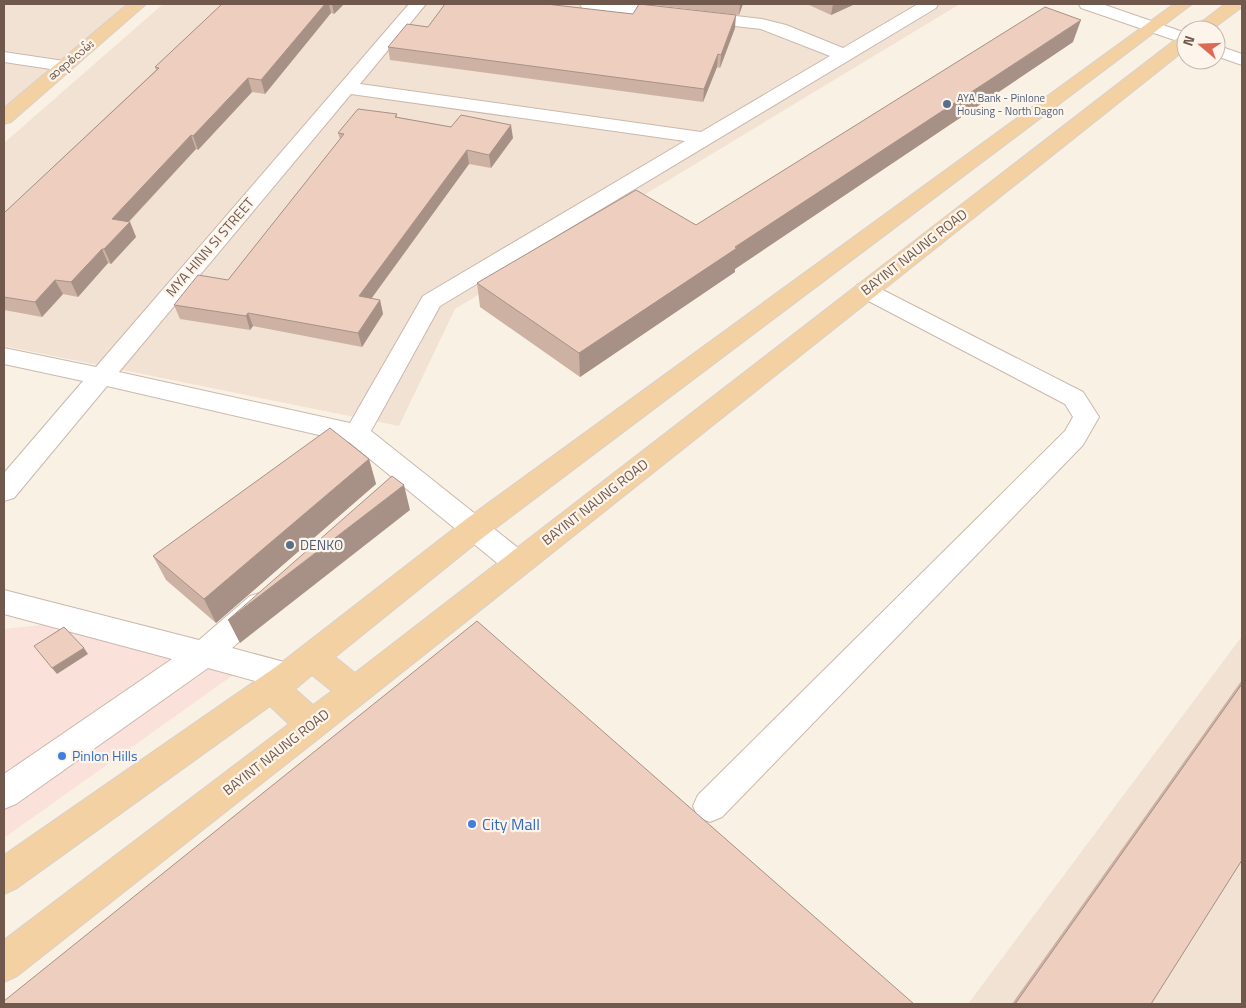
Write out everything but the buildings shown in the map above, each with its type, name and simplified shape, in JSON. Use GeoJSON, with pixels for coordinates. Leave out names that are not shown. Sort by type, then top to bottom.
{"type":"FeatureCollection","features":[{"type":"Feature","properties":{"kind":"main road","name":"ဆရာစံလမ်း"},"geometry":{"type":"LineString","coordinates":[[4,118],[138,4]]}},
{"type":"Feature","properties":{"kind":"main road"},"geometry":{"type":"LineString","coordinates":[[4,876],[279,682],[475,528],[1184,4]]}},
{"type":"Feature","properties":{"kind":"main road"},"geometry":{"type":"LineString","coordinates":[[1214,20],[1236,4]]}},
{"type":"Feature","properties":{"kind":"main road","name":"BAYINT NAUNG ROAD"},"geometry":{"type":"LineString","coordinates":[[4,963],[312,725],[1176,48]]}},
{"type":"Feature","properties":{"kind":"main road"},"geometry":{"type":"LineString","coordinates":[[312,657],[355,691]]}},
{"type":"Feature","properties":{"kind":"main road"},"geometry":{"type":"LineString","coordinates":[[279,682],[312,725]]}},
{"type":"Feature","properties":{"kind":"street","name":"MYA HINN SI STREET"},"geometry":{"type":"LineString","coordinates":[[4,491],[418,4]]}},
{"type":"Feature","properties":{"kind":"street"},"geometry":{"type":"LineString","coordinates":[[588,4],[752,22],[780,29],[844,55]]}},
{"type":"Feature","properties":{"kind":"street"},"geometry":{"type":"LineString","coordinates":[[357,434],[431,300],[930,4]]}},
{"type":"Feature","properties":{"kind":"street"},"geometry":{"type":"LineString","coordinates":[[1087,4],[1176,36]]}},
{"type":"Feature","properties":{"kind":"street"},"geometry":{"type":"LineString","coordinates":[[1226,54],[1242,60]]}},
{"type":"Feature","properties":{"kind":"street"},"geometry":{"type":"LineString","coordinates":[[4,57],[64,66]]}},
{"type":"Feature","properties":{"kind":"street"},"geometry":{"type":"LineString","coordinates":[[346,88],[705,138]]}},
{"type":"Feature","properties":{"kind":"street"},"geometry":{"type":"LineString","coordinates":[[710,806],[1074,438],[1086,417],[1074,398],[865,290]]}},
{"type":"Feature","properties":{"kind":"street"},"geometry":{"type":"LineString","coordinates":[[4,356],[357,434],[517,563]]}},
{"type":"Feature","properties":{"kind":"street"},"geometry":{"type":"LineString","coordinates":[[385,494],[407,475]]}},
{"type":"Feature","properties":{"kind":"street"},"geometry":{"type":"LineString","coordinates":[[4,793],[204,654],[277,590]]}},
{"type":"Feature","properties":{"kind":"street"},"geometry":{"type":"LineString","coordinates":[[9,608],[204,654],[279,682]]}},
{"type":"Feature","properties":{"kind":"shaded area"},"geometry":{"type":"Polygon","coordinates":[[[4,4],[129,4],[4,109],[4,4]]]}},
{"type":"Feature","properties":{"kind":"shaded area"},"geometry":{"type":"Polygon","coordinates":[[[163,4],[960,4],[455,309],[399,426],[4,346],[4,143],[163,4]]]}},
{"type":"Feature","properties":{"kind":"shaded area","name":"Pinlon Hills"},"geometry":{"type":"Polygon","coordinates":[[[50,624],[236,673],[4,838],[4,629],[50,624]]]}},
{"type":"Feature","properties":{"kind":"shaded area"},"geometry":{"type":"Polygon","coordinates":[[[1242,636],[1242,1004],[968,1004],[1242,636]]]}},
{"type":"Feature","properties":{"kind":"place","name":"AYA Bank - Pinlone Housing - North Dagon"},"geometry":{"type":"Point","coordinates":[947,104]}},
{"type":"Feature","properties":{"kind":"place","name":"DENKO"},"geometry":{"type":"Point","coordinates":[290,545]}},
{"type":"Feature","properties":{"kind":"place","name":"Pinlon Hills"},"geometry":{"type":"Point","coordinates":[62,756]}},
{"type":"Feature","properties":{"kind":"place","name":"City Mall"},"geometry":{"type":"Point","coordinates":[472,824]}}]}
